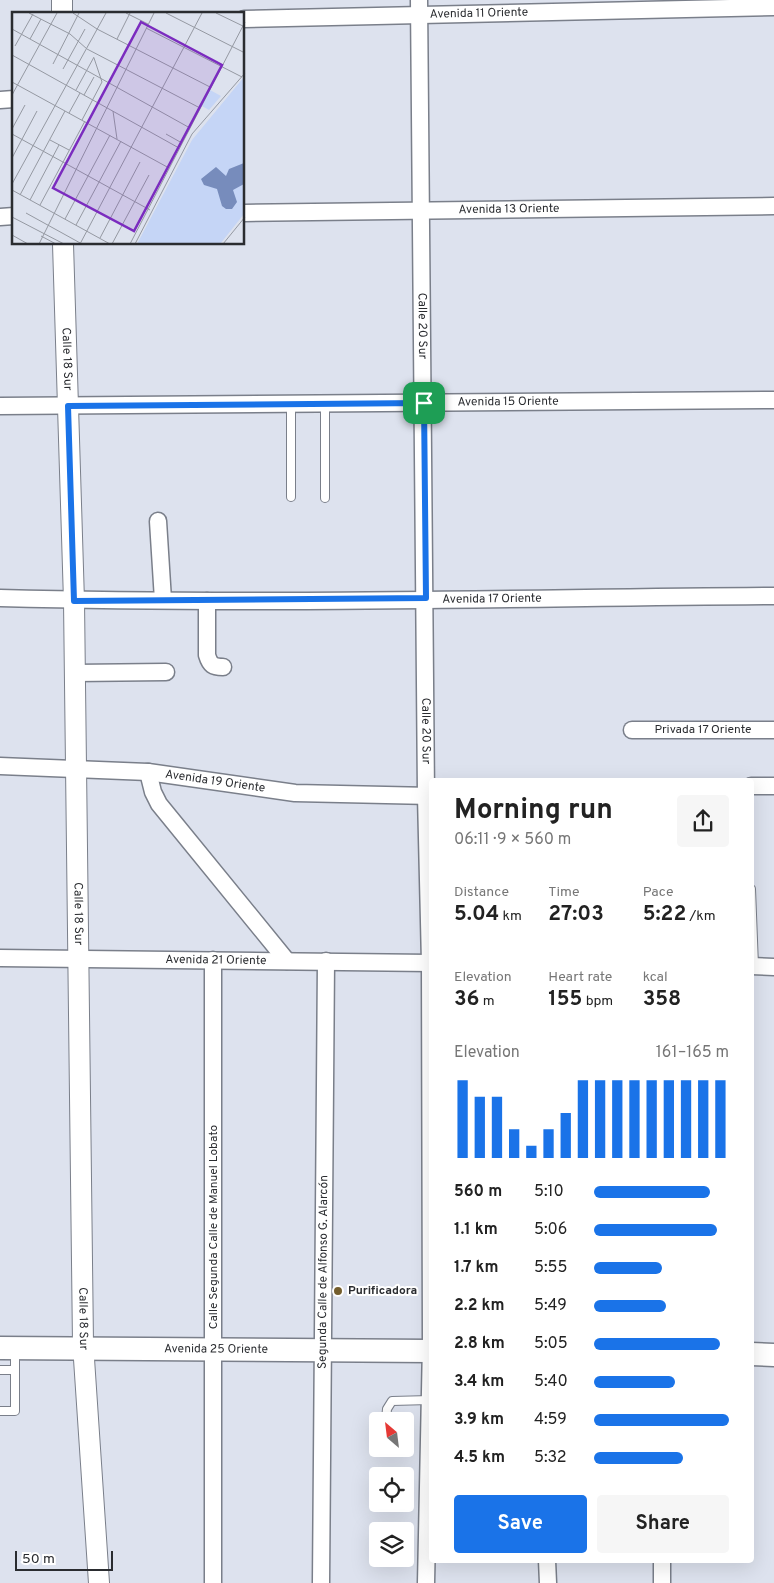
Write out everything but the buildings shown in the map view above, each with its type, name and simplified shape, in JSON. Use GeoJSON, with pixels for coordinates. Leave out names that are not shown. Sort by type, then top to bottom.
{"type":"FeatureCollection","features":[{"type":"Feature","properties":{"kind":"main road","name":"Avenida 25 Oriente"},"geometry":{"type":"LineString","coordinates":[[7,1348],[429,1351]]}},
{"type":"Feature","properties":{"kind":"main road"},"geometry":{"type":"LineString","coordinates":[[754,1354],[774,1354]]}},
{"type":"Feature","properties":{"kind":"street","name":"Avenida 11 Oriente"},"geometry":{"type":"LineString","coordinates":[[245,19],[419,7],[774,7]]}},
{"type":"Feature","properties":{"kind":"street","name":"Calle 20 Sur"},"geometry":{"type":"LineString","coordinates":[[419,7],[429,796]]}},
{"type":"Feature","properties":{"kind":"street","name":"Avenida 13 Oriente"},"geometry":{"type":"LineString","coordinates":[[245,213],[774,206]]}},
{"type":"Feature","properties":{"kind":"street","name":"Calle 18 Sur"},"geometry":{"type":"LineString","coordinates":[[63,245],[74,601],[83,1348],[99,1583]]}},
{"type":"Feature","properties":{"kind":"street","name":"Avenida 15 Oriente"},"geometry":{"type":"LineString","coordinates":[[0,406],[774,400]]}},
{"type":"Feature","properties":{"kind":"street"},"geometry":{"type":"LineString","coordinates":[[158,521],[162,600]]}},
{"type":"Feature","properties":{"kind":"street","name":"Avenida 17 Oriente"},"geometry":{"type":"LineString","coordinates":[[0,598],[74,601],[207,601],[774,596]]}},
{"type":"Feature","properties":{"kind":"street"},"geometry":{"type":"LineString","coordinates":[[207,601],[207,655],[214,667],[223,667]]}},
{"type":"Feature","properties":{"kind":"street"},"geometry":{"type":"LineString","coordinates":[[74,673],[166,672]]}},
{"type":"Feature","properties":{"kind":"street","name":"Privada 17 Oriente"},"geometry":{"type":"LineString","coordinates":[[632,730],[774,730]]}},
{"type":"Feature","properties":{"kind":"street","name":"Avenida 19 Oriente"},"geometry":{"type":"LineString","coordinates":[[0,766],[148,772],[295,793],[429,796]]}},
{"type":"Feature","properties":{"kind":"street"},"geometry":{"type":"LineString","coordinates":[[148,772],[153,792],[159,804],[287,960]]}},
{"type":"Feature","properties":{"kind":"street"},"geometry":{"type":"LineString","coordinates":[[754,786],[774,786]]}},
{"type":"Feature","properties":{"kind":"street","name":"Avenida 21 Oriente"},"geometry":{"type":"LineString","coordinates":[[0,958],[429,963]]}},
{"type":"Feature","properties":{"kind":"street","name":"Calle Segunda Calle de Manuel Lobato"},"geometry":{"type":"LineString","coordinates":[[213,960],[214,1583]]}},
{"type":"Feature","properties":{"kind":"street","name":"Segunda Calle de Alfonso G. Alarcón"},"geometry":{"type":"LineString","coordinates":[[321,1583],[326,961]]}},
{"type":"Feature","properties":{"kind":"street"},"geometry":{"type":"LineString","coordinates":[[754,966],[774,967]]}},
{"type":"Feature","properties":{"kind":"street","name":"Calle 20 Sur"},"geometry":{"type":"LineString","coordinates":[[426,1583],[429,1446]]}},
{"type":"Feature","properties":{"kind":"street"},"geometry":{"type":"LineString","coordinates":[[548,1563],[548,1583]]}},
{"type":"Feature","properties":{"kind":"street"},"geometry":{"type":"LineString","coordinates":[[662,1563],[662,1583]]}},
{"type":"Feature","properties":{"kind":"lane"},"geometry":{"type":"LineString","coordinates":[[291,404],[291,497]]}},
{"type":"Feature","properties":{"kind":"lane"},"geometry":{"type":"LineString","coordinates":[[325,404],[325,498]]}},
{"type":"Feature","properties":{"kind":"lane"},"geometry":{"type":"LineString","coordinates":[[0,1411],[15,1411],[14,1370],[7,1348]]}},
{"type":"Feature","properties":{"kind":"lane"},"geometry":{"type":"LineString","coordinates":[[0,1370],[14,1370]]}},
{"type":"Feature","properties":{"kind":"lane"},"geometry":{"type":"LineString","coordinates":[[387,1412],[392,1401],[429,1400]]}},
{"type":"Feature","properties":{"kind":"place","name":"Purificadora"},"geometry":{"type":"Point","coordinates":[338,1291]}},
{"type":"Feature","properties":{"kind":"route"},"geometry":{"type":"LineString","coordinates":[[424,403],[426,598],[74,601],[68,406],[424,403]]}}]}
